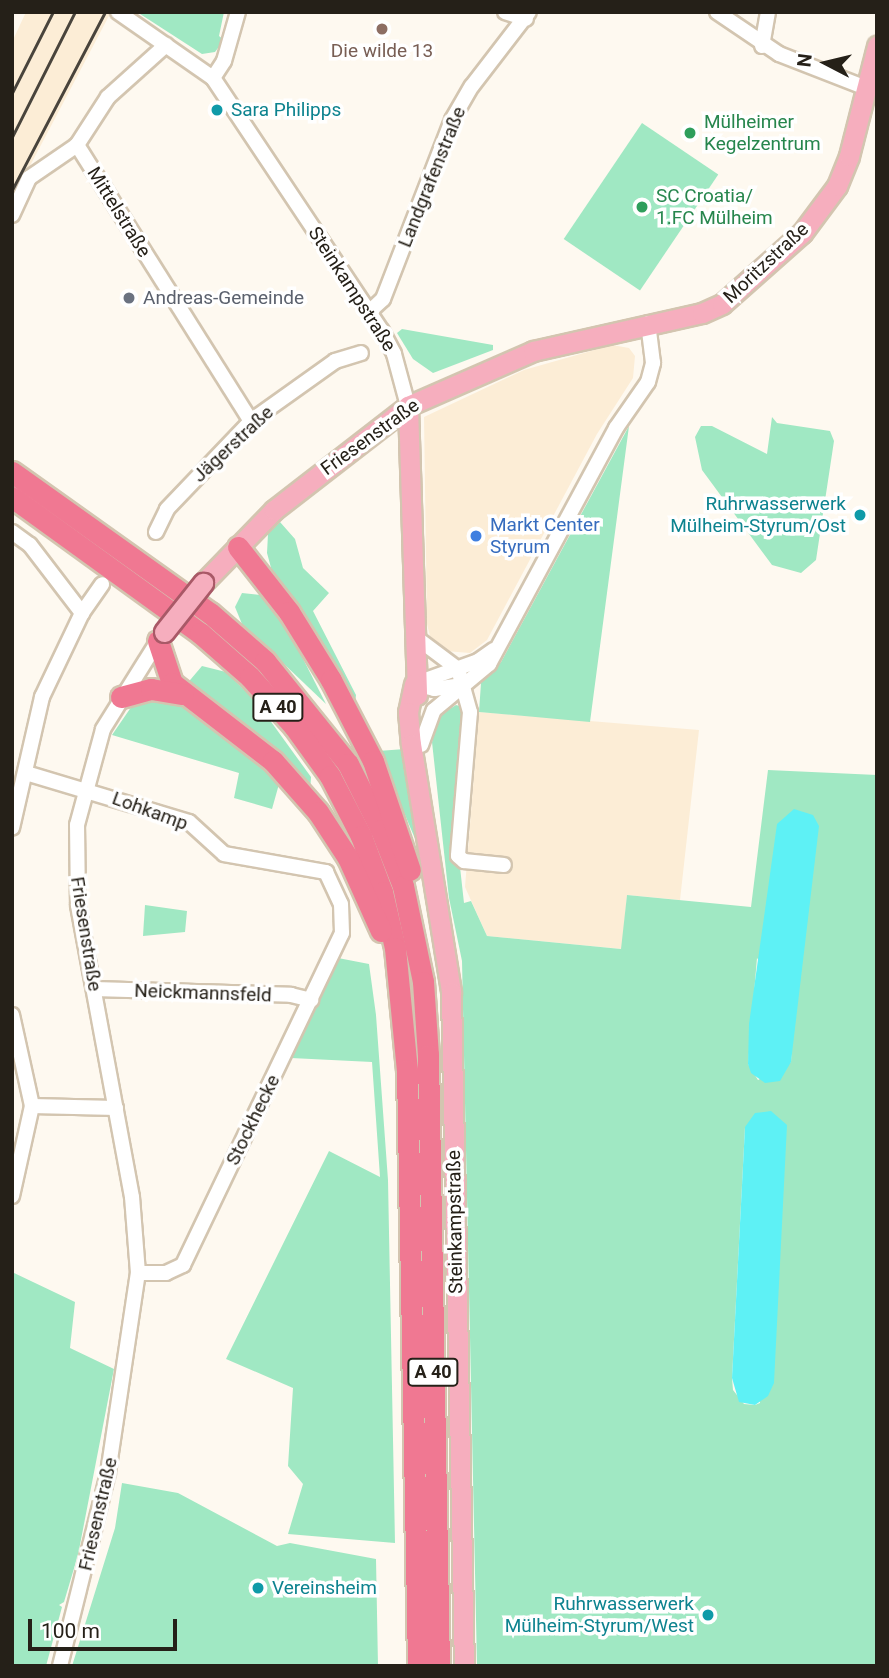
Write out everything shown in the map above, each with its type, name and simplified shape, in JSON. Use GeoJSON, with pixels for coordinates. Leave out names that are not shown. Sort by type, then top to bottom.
{"type":"FeatureCollection","features":[{"type":"Feature","properties":{"kind":"highway","name":"A 40"},"geometry":{"type":"LineString","coordinates":[[12,472],[210,613],[265,661],[311,713],[348,764],[381,830],[402,886],[423,982],[428,1055],[439,1666]]}},
{"type":"Feature","properties":{"kind":"highway","name":"A 40"},"geometry":{"type":"LineString","coordinates":[[12,497],[200,633],[250,677],[294,726],[330,776],[361,836],[382,892],[404,1015],[418,1666]]}},
{"type":"Feature","properties":{"kind":"highway"},"geometry":{"type":"LineString","coordinates":[[238,547],[289,612],[373,761],[416,892],[424,937],[423,982]]}},
{"type":"Feature","properties":{"kind":"highway"},"geometry":{"type":"LineString","coordinates":[[161,637],[166,673],[183,694],[273,761],[318,812],[348,858],[380,926],[404,1015]]}},
{"type":"Feature","properties":{"kind":"highway"},"geometry":{"type":"LineString","coordinates":[[121,697],[150,689],[183,694]]}},
{"type":"Feature","properties":{"kind":"main road","name":"Moritzstraße"},"geometry":{"type":"LineString","coordinates":[[648,323],[702,313],[722,304],[802,233],[837,186],[849,156],[877,46]]}},
{"type":"Feature","properties":{"kind":"main road","name":"Friesenstraße"},"geometry":{"type":"LineString","coordinates":[[161,637],[203,583],[295,492],[408,406],[533,351],[648,323]]}},
{"type":"Feature","properties":{"kind":"main road","name":"Steinkampstraße"},"geometry":{"type":"LineString","coordinates":[[408,406],[414,684],[421,745],[420,781]]}},
{"type":"Feature","properties":{"kind":"main road","name":"Steinkampstraße"},"geometry":{"type":"LineString","coordinates":[[414,684],[408,712],[451,992],[464,1666]]}},
{"type":"Feature","properties":{"kind":"street","name":"Steinkampstraße"},"geometry":{"type":"LineString","coordinates":[[118,12],[213,78],[369,312],[394,354],[408,406]]}},
{"type":"Feature","properties":{"kind":"street"},"geometry":{"type":"LineString","coordinates":[[213,78],[224,61],[238,12]]}},
{"type":"Feature","properties":{"kind":"street"},"geometry":{"type":"LineString","coordinates":[[505,12],[528,16]]}},
{"type":"Feature","properties":{"kind":"street"},"geometry":{"type":"LineString","coordinates":[[717,12],[762,46],[866,88]]}},
{"type":"Feature","properties":{"kind":"street"},"geometry":{"type":"LineString","coordinates":[[762,46],[768,12]]}},
{"type":"Feature","properties":{"kind":"street","name":"Landgrafenstraße"},"geometry":{"type":"LineString","coordinates":[[369,312],[383,299],[452,120],[472,86],[528,16]]}},
{"type":"Feature","properties":{"kind":"street"},"geometry":{"type":"LineString","coordinates":[[12,215],[29,177],[77,145],[107,97],[166,45]]}},
{"type":"Feature","properties":{"kind":"street","name":"Mittelstraße"},"geometry":{"type":"LineString","coordinates":[[77,145],[251,421]]}},
{"type":"Feature","properties":{"kind":"street"},"geometry":{"type":"LineString","coordinates":[[421,745],[434,710],[489,664],[616,428],[652,373],[648,323]]}},
{"type":"Feature","properties":{"kind":"street","name":"Jägerstraße"},"geometry":{"type":"LineString","coordinates":[[156,532],[167,509],[251,421],[335,361],[361,353]]}},
{"type":"Feature","properties":{"kind":"street"},"geometry":{"type":"LineString","coordinates":[[12,532],[30,545],[82,613]]}},
{"type":"Feature","properties":{"kind":"street"},"geometry":{"type":"LineString","coordinates":[[12,828],[42,697],[82,613],[102,584]]}},
{"type":"Feature","properties":{"kind":"street"},"geometry":{"type":"LineString","coordinates":[[414,636],[458,669],[470,712],[458,856],[464,861],[504,865]]}},
{"type":"Feature","properties":{"kind":"street","name":"Friesenstraße"},"geometry":{"type":"LineString","coordinates":[[60,1666],[108,1473],[138,1273],[132,1197],[94,989],[76,871],[84,788],[103,729],[161,637]]}},
{"type":"Feature","properties":{"kind":"street"},"geometry":{"type":"LineString","coordinates":[[414,684],[458,669],[498,647]]}},
{"type":"Feature","properties":{"kind":"street"},"geometry":{"type":"LineString","coordinates":[[414,684],[434,689],[464,685]]}},
{"type":"Feature","properties":{"kind":"street","name":"Lohkamp"},"geometry":{"type":"LineString","coordinates":[[26,773],[84,788],[189,822],[224,854],[326,872],[341,904],[342,933]]}},
{"type":"Feature","properties":{"kind":"street","name":"Stockhecke"},"geometry":{"type":"LineString","coordinates":[[138,1273],[166,1273],[183,1265],[342,933]]}},
{"type":"Feature","properties":{"kind":"street","name":"Neickmannsfeld"},"geometry":{"type":"LineString","coordinates":[[94,989],[291,995],[311,1000]]}},
{"type":"Feature","properties":{"kind":"street"},"geometry":{"type":"LineString","coordinates":[[12,1014],[32,1106],[12,1196]]}},
{"type":"Feature","properties":{"kind":"street"},"geometry":{"type":"LineString","coordinates":[[32,1106],[116,1108]]}},
{"type":"Feature","properties":{"kind":"shaded area"},"geometry":{"type":"Polygon","coordinates":[[[26,12],[111,12],[12,200],[12,42],[26,12]]]}},
{"type":"Feature","properties":{"kind":"shaded area"},"geometry":{"type":"Polygon","coordinates":[[[612,345],[629,348],[635,356],[633,378],[597,434],[487,640],[470,653],[445,651],[430,636],[427,624],[424,417],[524,370],[612,345]]]}},
{"type":"Feature","properties":{"kind":"shaded area"},"geometry":{"type":"Polygon","coordinates":[[[479,712],[699,730],[680,900],[627,895],[622,949],[487,936],[465,887],[479,712]]]}},
{"type":"Feature","properties":{"kind":"green space"},"geometry":{"type":"Polygon","coordinates":[[[137,12],[224,12],[219,36],[224,40],[215,52],[202,54],[137,12]]]}},
{"type":"Feature","properties":{"kind":"green space","name":"SC Croatia/ 1.FC Mülheim"},"geometry":{"type":"Polygon","coordinates":[[[642,123],[718,174],[640,291],[564,239],[642,123]]]}},
{"type":"Feature","properties":{"kind":"green space"},"geometry":{"type":"Polygon","coordinates":[[[402,329],[493,345],[493,350],[433,373],[413,359],[397,333],[402,329]]]}},
{"type":"Feature","properties":{"kind":"green space"},"geometry":{"type":"Polygon","coordinates":[[[772,417],[777,423],[830,431],[834,441],[816,560],[801,573],[772,565],[702,470],[695,437],[701,426],[712,426],[767,454],[772,417]]]}},
{"type":"Feature","properties":{"kind":"green space"},"geometry":{"type":"Polygon","coordinates":[[[629,426],[590,722],[479,712],[481,683],[501,662],[629,426]]]}},
{"type":"Feature","properties":{"kind":"green space"},"geometry":{"type":"Polygon","coordinates":[[[280,522],[295,539],[303,568],[329,593],[313,611],[356,695],[355,705],[273,575],[267,553],[268,534],[280,522]]]}},
{"type":"Feature","properties":{"kind":"green space"},"geometry":{"type":"Polygon","coordinates":[[[242,593],[260,595],[291,635],[326,704],[242,624],[235,607],[242,593]]]}},
{"type":"Feature","properties":{"kind":"green space"},"geometry":{"type":"Polygon","coordinates":[[[202,666],[226,672],[256,701],[311,777],[310,793],[185,686],[202,666]]]}},
{"type":"Feature","properties":{"kind":"green space"},"geometry":{"type":"Polygon","coordinates":[[[160,695],[224,730],[281,777],[272,809],[234,798],[239,773],[112,735],[136,700],[160,695]]]}},
{"type":"Feature","properties":{"kind":"green space"},"geometry":{"type":"Polygon","coordinates":[[[456,705],[463,707],[452,857],[460,867],[464,903],[471,901],[487,936],[621,949],[627,895],[751,907],[768,770],[877,775],[877,1666],[477,1666],[462,961],[449,898],[432,742],[440,715],[456,705]],[[757,958],[748,1064],[758,1080],[791,1062],[794,1010],[757,958]],[[745,1127],[732,1378],[733,1390],[744,1404],[755,1405],[760,1403],[745,1127]]]}},
{"type":"Feature","properties":{"kind":"green space"},"geometry":{"type":"Polygon","coordinates":[[[405,749],[416,841],[378,751],[405,749]]]}},
{"type":"Feature","properties":{"kind":"green space"},"geometry":{"type":"Polygon","coordinates":[[[145,905],[187,911],[185,932],[143,936],[145,905]]]}},
{"type":"Feature","properties":{"kind":"green space"},"geometry":{"type":"Polygon","coordinates":[[[338,958],[369,964],[376,1015],[388,1180],[395,1543],[288,1534],[303,1484],[288,1466],[293,1388],[226,1359],[329,1151],[380,1177],[372,1062],[291,1058],[338,958]]]}},
{"type":"Feature","properties":{"kind":"green space"},"geometry":{"type":"Polygon","coordinates":[[[12,1272],[75,1302],[70,1348],[114,1369],[78,1555],[64,1602],[59,1605],[62,1607],[46,1666],[12,1666],[12,1272]]]}},
{"type":"Feature","properties":{"kind":"green space"},"geometry":{"type":"Polygon","coordinates":[[[122,1483],[178,1493],[277,1546],[290,1543],[376,1559],[378,1666],[72,1666],[115,1528],[122,1483]]]}},
{"type":"Feature","properties":{"kind":"water"},"geometry":{"type":"Polygon","coordinates":[[[794,809],[813,815],[819,826],[791,1062],[780,1081],[765,1083],[751,1073],[748,1064],[749,1024],[777,824],[794,809]]]}},
{"type":"Feature","properties":{"kind":"water"},"geometry":{"type":"Polygon","coordinates":[[[771,1111],[787,1125],[774,1383],[768,1396],[755,1405],[739,1402],[732,1378],[745,1127],[755,1113],[771,1111]]]}},
{"type":"Feature","properties":{"kind":"railway"},"geometry":{"type":"LineString","coordinates":[[12,93],[53,12]]}},
{"type":"Feature","properties":{"kind":"railway"},"geometry":{"type":"LineString","coordinates":[[12,137],[75,12]]}},
{"type":"Feature","properties":{"kind":"railway"},"geometry":{"type":"LineString","coordinates":[[12,190],[105,12]]}},
{"type":"Feature","properties":{"kind":"place","name":"Die wilde 13"},"geometry":{"type":"Point","coordinates":[382,29]}},
{"type":"Feature","properties":{"kind":"place","name":"Sara Philipps"},"geometry":{"type":"Point","coordinates":[217,110]}},
{"type":"Feature","properties":{"kind":"place","name":"Mülheimer Kegelzentrum"},"geometry":{"type":"Point","coordinates":[690,133]}},
{"type":"Feature","properties":{"kind":"place","name":"SC Croatia/ 1.FC Mülheim"},"geometry":{"type":"Point","coordinates":[642,207]}},
{"type":"Feature","properties":{"kind":"place","name":"Andreas-Gemeinde"},"geometry":{"type":"Point","coordinates":[129,298]}},
{"type":"Feature","properties":{"kind":"place","name":"Ruhrwasserwerk Mülheim-Styrum/Ost"},"geometry":{"type":"Point","coordinates":[860,515]}},
{"type":"Feature","properties":{"kind":"place","name":"Markt Center Styrum"},"geometry":{"type":"Point","coordinates":[476,536]}},
{"type":"Feature","properties":{"kind":"place","name":"Vereinsheim"},"geometry":{"type":"Point","coordinates":[258,1588]}},
{"type":"Feature","properties":{"kind":"place","name":"Ruhrwasserwerk Mülheim-Styrum/West"},"geometry":{"type":"Point","coordinates":[708,1615]}}]}
